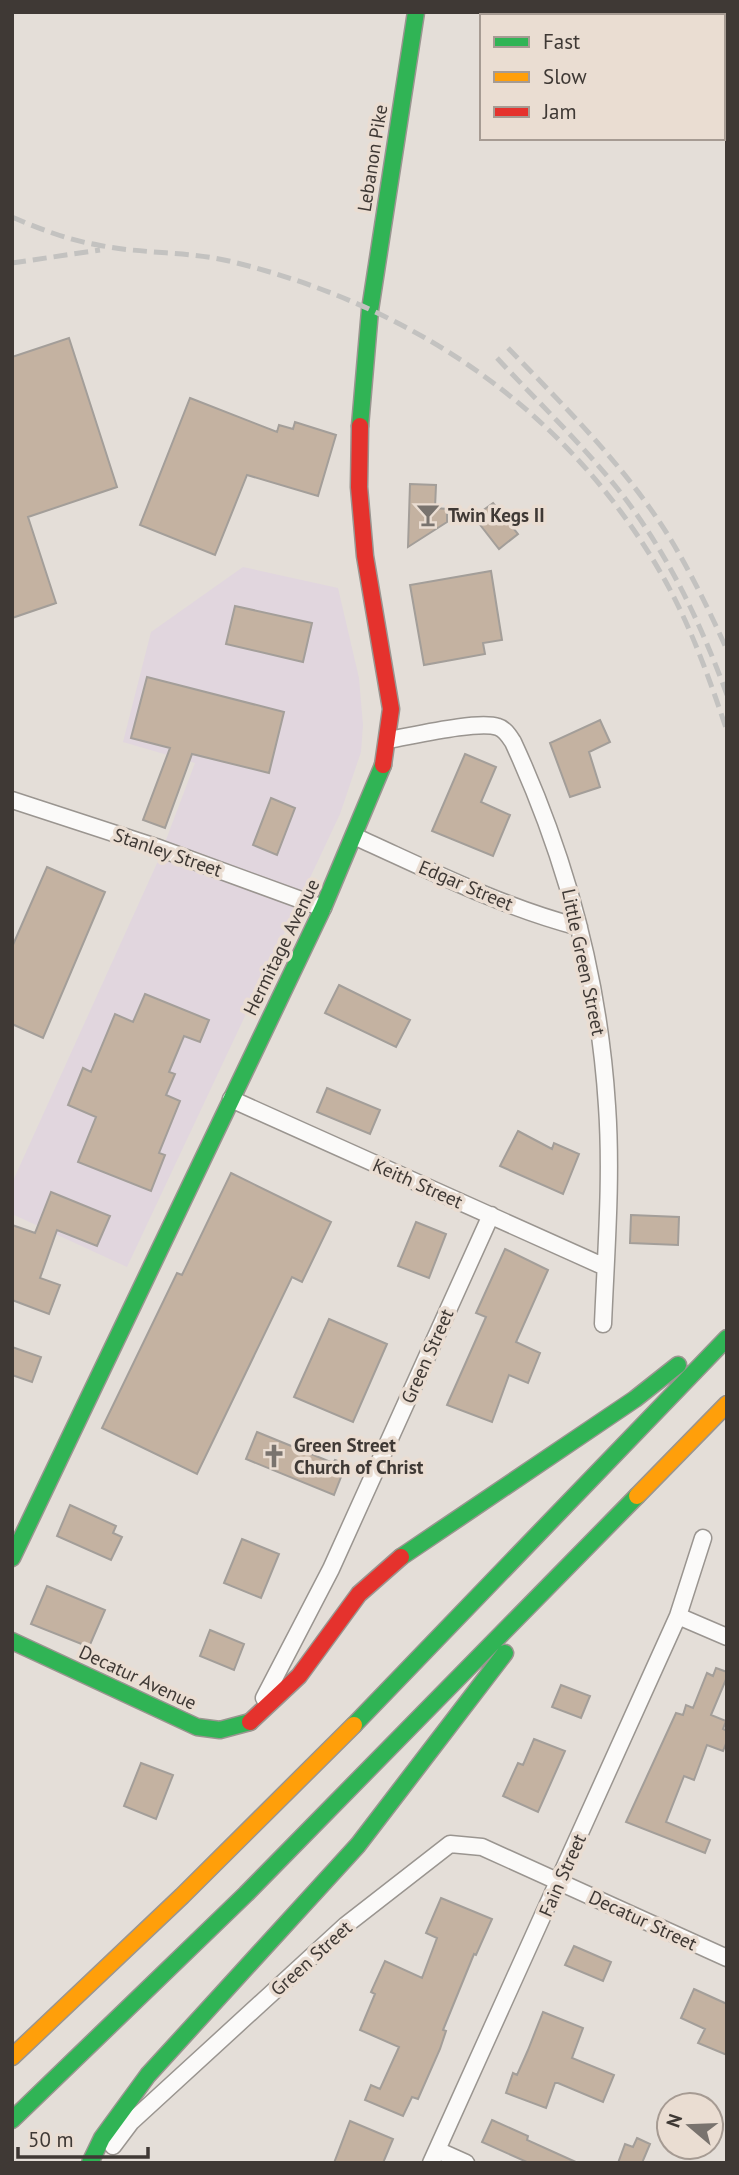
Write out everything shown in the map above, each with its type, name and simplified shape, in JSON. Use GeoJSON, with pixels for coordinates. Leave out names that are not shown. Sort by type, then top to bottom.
{"type":"FeatureCollection","features":[{"type":"Feature","properties":{"kind":"main road","name":"Lebanon Pike"},"geometry":{"type":"LineString","coordinates":[[370,310],[416,12]]}},
{"type":"Feature","properties":{"kind":"main road","name":"Hermitage Avenue"},"geometry":{"type":"LineString","coordinates":[[12,1558],[16,1541],[323,908],[382,774],[388,740],[390,697],[365,556],[359,487],[362,404],[370,310]]}},
{"type":"Feature","properties":{"kind":"main road"},"geometry":{"type":"LineString","coordinates":[[250,1722],[299,1676],[359,1594],[410,1549],[635,1399],[727,1326]]}},
{"type":"Feature","properties":{"kind":"main road"},"geometry":{"type":"LineString","coordinates":[[12,2057],[155,1925],[269,1811],[455,1620],[617,1447],[727,1338]]}},
{"type":"Feature","properties":{"kind":"main road"},"geometry":{"type":"LineString","coordinates":[[12,2120],[246,1894],[727,1404]]}},
{"type":"Feature","properties":{"kind":"main road"},"geometry":{"type":"LineString","coordinates":[[90,2163],[102,2138],[148,2075],[358,1845],[586,1547]]}},
{"type":"Feature","properties":{"kind":"main road","name":"Decatur Avenue"},"geometry":{"type":"LineString","coordinates":[[12,1641],[189,1724],[220,1730],[250,1722]]}},
{"type":"Feature","properties":{"kind":"street","name":"Little Green Street"},"geometry":{"type":"LineString","coordinates":[[388,740],[480,725],[497,726],[505,730],[513,742],[555,839],[579,927],[603,1050],[607,1108],[603,1324]]}},
{"type":"Feature","properties":{"kind":"street","name":"Stanley Street"},"geometry":{"type":"LineString","coordinates":[[12,800],[156,847],[323,908]]}},
{"type":"Feature","properties":{"kind":"street","name":"Edgar Street"},"geometry":{"type":"LineString","coordinates":[[356,837],[492,897],[547,919],[579,927]]}},
{"type":"Feature","properties":{"kind":"street","name":"Keith Street"},"geometry":{"type":"LineString","coordinates":[[230,1099],[605,1267]]}},
{"type":"Feature","properties":{"kind":"street","name":"Green Street"},"geometry":{"type":"LineString","coordinates":[[250,1722],[331,1569],[491,1215]]}},
{"type":"Feature","properties":{"kind":"street","name":"Fain Street"},"geometry":{"type":"LineString","coordinates":[[434,2156],[678,1616],[703,1538]]}},
{"type":"Feature","properties":{"kind":"street"},"geometry":{"type":"LineString","coordinates":[[678,1616],[727,1637]]}},
{"type":"Feature","properties":{"kind":"street","name":"Green Street"},"geometry":{"type":"LineString","coordinates":[[100,2163],[131,2122],[346,1925],[450,1844],[482,1847],[559,1881]]}},
{"type":"Feature","properties":{"kind":"street","name":"Decatur Street"},"geometry":{"type":"LineString","coordinates":[[559,1881],[727,1958]]}},
{"type":"Feature","properties":{"kind":"street"},"geometry":{"type":"LineString","coordinates":[[434,2156],[466,2163]]}},
{"type":"Feature","properties":{"kind":"shaded area"},"geometry":{"type":"Polygon","coordinates":[[[243,567],[338,588],[359,678],[363,725],[361,752],[340,814],[127,1267],[12,1214],[12,1183],[158,861],[195,763],[123,742],[151,632],[243,567]]]}},
{"type":"Feature","properties":{"kind":"building"},"geometry":{"type":"Polygon","coordinates":[[[69,338],[117,487],[28,517],[56,603],[12,618],[12,357],[69,338]]]}},
{"type":"Feature","properties":{"kind":"building"},"geometry":{"type":"Polygon","coordinates":[[[190,398],[277,432],[279,425],[293,429],[295,422],[336,435],[318,496],[247,475],[215,555],[140,525],[190,398]]]}},
{"type":"Feature","properties":{"kind":"building","name":"Twin Kegs II"},"geometry":{"type":"Polygon","coordinates":[[[410,484],[436,485],[435,508],[447,509],[447,522],[408,547],[410,484]]]}},
{"type":"Feature","properties":{"kind":"building"},"geometry":{"type":"Polygon","coordinates":[[[493,503],[518,534],[499,549],[474,517],[493,503]]]}},
{"type":"Feature","properties":{"kind":"building"},"geometry":{"type":"Polygon","coordinates":[[[491,571],[502,640],[483,643],[485,654],[424,665],[410,585],[491,571]]]}},
{"type":"Feature","properties":{"kind":"building"},"geometry":{"type":"Polygon","coordinates":[[[235,606],[312,623],[303,662],[226,644],[235,606]]]}},
{"type":"Feature","properties":{"kind":"building"},"geometry":{"type":"Polygon","coordinates":[[[147,677],[284,712],[269,773],[192,754],[165,828],[143,820],[170,748],[131,738],[147,677]]]}},
{"type":"Feature","properties":{"kind":"building"},"geometry":{"type":"Polygon","coordinates":[[[600,720],[610,742],[589,752],[600,787],[570,797],[550,743],[600,720]]]}},
{"type":"Feature","properties":{"kind":"building"},"geometry":{"type":"Polygon","coordinates":[[[465,754],[496,767],[481,802],[510,815],[493,856],[432,831],[465,754]]]}},
{"type":"Feature","properties":{"kind":"building"},"geometry":{"type":"Polygon","coordinates":[[[271,798],[295,808],[277,855],[253,845],[271,798]]]}},
{"type":"Feature","properties":{"kind":"building"},"geometry":{"type":"Polygon","coordinates":[[[47,867],[105,892],[43,1038],[12,1024],[12,947],[47,867]]]}},
{"type":"Feature","properties":{"kind":"building"},"geometry":{"type":"Polygon","coordinates":[[[339,985],[410,1020],[396,1047],[325,1013],[339,985]]]}},
{"type":"Feature","properties":{"kind":"building"},"geometry":{"type":"Polygon","coordinates":[[[145,994],[209,1020],[200,1042],[184,1036],[169,1072],[175,1074],[166,1095],[180,1101],[159,1153],[165,1155],[151,1191],[78,1162],[96,1117],[68,1105],[83,1068],[91,1072],[115,1014],[133,1022],[145,994]]]}},
{"type":"Feature","properties":{"kind":"building"},"geometry":{"type":"Polygon","coordinates":[[[327,1088],[380,1110],[370,1134],[317,1112],[327,1088]]]}},
{"type":"Feature","properties":{"kind":"building"},"geometry":{"type":"Polygon","coordinates":[[[518,1131],[552,1149],[554,1143],[579,1154],[563,1194],[500,1166],[518,1131]]]}},
{"type":"Feature","properties":{"kind":"building"},"geometry":{"type":"Polygon","coordinates":[[[231,1173],[331,1222],[302,1282],[292,1277],[197,1474],[102,1428],[177,1273],[182,1275],[231,1173]]]}},
{"type":"Feature","properties":{"kind":"building"},"geometry":{"type":"Polygon","coordinates":[[[51,1192],[110,1216],[97,1246],[57,1230],[40,1278],[60,1285],[49,1314],[12,1300],[12,1225],[35,1233],[51,1192]]]}},
{"type":"Feature","properties":{"kind":"building"},"geometry":{"type":"Polygon","coordinates":[[[631,1215],[679,1217],[678,1245],[630,1243],[631,1215]]]}},
{"type":"Feature","properties":{"kind":"building"},"geometry":{"type":"Polygon","coordinates":[[[416,1222],[446,1234],[429,1278],[398,1266],[416,1222]]]}},
{"type":"Feature","properties":{"kind":"building"},"geometry":{"type":"Polygon","coordinates":[[[505,1249],[548,1270],[516,1342],[540,1353],[528,1383],[509,1375],[492,1422],[447,1405],[486,1317],[476,1313],[505,1249]]]}},
{"type":"Feature","properties":{"kind":"building"},"geometry":{"type":"Polygon","coordinates":[[[329,1319],[387,1344],[353,1422],[294,1397],[329,1319]]]}},
{"type":"Feature","properties":{"kind":"building"},"geometry":{"type":"Polygon","coordinates":[[[12,1347],[41,1357],[32,1382],[12,1375],[12,1347]]]}},
{"type":"Feature","properties":{"kind":"building"},"geometry":{"type":"Polygon","coordinates":[[[257,1432],[333,1463],[335,1460],[346,1464],[334,1495],[246,1459],[257,1432]]]}},
{"type":"Feature","properties":{"kind":"building"},"geometry":{"type":"Polygon","coordinates":[[[70,1505],[116,1526],[113,1533],[122,1537],[111,1560],[57,1536],[70,1505]]]}},
{"type":"Feature","properties":{"kind":"building"},"geometry":{"type":"Polygon","coordinates":[[[242,1539],[279,1554],[261,1598],[224,1583],[242,1539]]]}},
{"type":"Feature","properties":{"kind":"building"},"geometry":{"type":"Polygon","coordinates":[[[47,1586],[105,1610],[89,1647],[31,1624],[47,1586]]]}},
{"type":"Feature","properties":{"kind":"building"},"geometry":{"type":"Polygon","coordinates":[[[210,1630],[244,1644],[234,1670],[200,1656],[210,1630]]]}},
{"type":"Feature","properties":{"kind":"building"},"geometry":{"type":"Polygon","coordinates":[[[716,1668],[727,1672],[727,1677],[711,1715],[726,1721],[723,1729],[727,1731],[727,1741],[723,1751],[707,1745],[694,1780],[684,1776],[666,1822],[710,1840],[705,1853],[626,1822],[676,1713],[683,1715],[686,1705],[693,1708],[707,1673],[713,1676],[716,1668]]]}},
{"type":"Feature","properties":{"kind":"building"},"geometry":{"type":"Polygon","coordinates":[[[561,1685],[590,1696],[581,1718],[552,1707],[561,1685]]]}},
{"type":"Feature","properties":{"kind":"building"},"geometry":{"type":"Polygon","coordinates":[[[534,1739],[565,1751],[538,1812],[503,1796],[518,1763],[523,1765],[534,1739]]]}},
{"type":"Feature","properties":{"kind":"building"},"geometry":{"type":"Polygon","coordinates":[[[141,1763],[173,1775],[156,1819],[124,1806],[141,1763]]]}},
{"type":"Feature","properties":{"kind":"building"},"geometry":{"type":"Polygon","coordinates":[[[441,1898],[492,1919],[476,1955],[474,1954],[443,2030],[446,2031],[440,2049],[418,2099],[412,2097],[403,2116],[365,2100],[371,2085],[380,2089],[399,2047],[360,2030],[375,1994],[371,1992],[385,1961],[422,1978],[437,1938],[426,1933],[441,1898]]]}},
{"type":"Feature","properties":{"kind":"building"},"geometry":{"type":"Polygon","coordinates":[[[574,1946],[611,1962],[603,1981],[565,1965],[574,1946]]]}},
{"type":"Feature","properties":{"kind":"building"},"geometry":{"type":"Polygon","coordinates":[[[694,1989],[727,2004],[727,2055],[698,2043],[705,2029],[681,2018],[694,1989]]]}},
{"type":"Feature","properties":{"kind":"building"},"geometry":{"type":"Polygon","coordinates":[[[543,2012],[583,2028],[572,2058],[614,2075],[603,2102],[558,2083],[555,2083],[546,2108],[506,2093],[513,2073],[517,2075],[543,2012]]]}},
{"type":"Feature","properties":{"kind":"building"},"geometry":{"type":"Polygon","coordinates":[[[492,2120],[528,2136],[527,2140],[578,2163],[529,2163],[482,2142],[492,2120]]]}},
{"type":"Feature","properties":{"kind":"building"},"geometry":{"type":"Polygon","coordinates":[[[350,2121],[393,2139],[383,2163],[334,2163],[350,2121]]]}},
{"type":"Feature","properties":{"kind":"building"},"geometry":{"type":"Polygon","coordinates":[[[637,2138],[650,2144],[642,2163],[618,2163],[625,2144],[633,2147],[637,2138]]]}},
{"type":"Feature","properties":{"kind":"railway"},"geometry":{"type":"LineString","coordinates":[[12,217],[54,234],[87,243],[213,258],[298,281],[363,306],[425,338],[483,375],[536,419],[585,468],[629,523],[685,619],[727,731]]}},
{"type":"Feature","properties":{"kind":"railway"},"geometry":{"type":"LineString","coordinates":[[12,263],[100,250]]}},
{"type":"Feature","properties":{"kind":"railway"},"geometry":{"type":"LineString","coordinates":[[508,348],[595,440],[654,514],[686,567],[727,650]]}},
{"type":"Feature","properties":{"kind":"railway"},"geometry":{"type":"LineString","coordinates":[[497,358],[588,454],[635,512],[680,587],[727,695]]}},
{"type":"Feature","properties":{"kind":"traffic: fast"},"geometry":{"type":"LineString","coordinates":[[360,426],[370,310],[416,12]]}},
{"type":"Feature","properties":{"kind":"traffic: fast"},"geometry":{"type":"LineString","coordinates":[[12,1558],[323,908],[383,765]]}},
{"type":"Feature","properties":{"kind":"traffic: fast"},"geometry":{"type":"LineString","coordinates":[[354,1725],[727,1338]]}},
{"type":"Feature","properties":{"kind":"traffic: fast"},"geometry":{"type":"LineString","coordinates":[[401,1557],[635,1399],[678,1365]]}},
{"type":"Feature","properties":{"kind":"traffic: fast"},"geometry":{"type":"LineString","coordinates":[[12,2120],[246,1894],[637,1496]]}},
{"type":"Feature","properties":{"kind":"traffic: fast"},"geometry":{"type":"LineString","coordinates":[[12,1641],[197,1727],[220,1730],[250,1722]]}},
{"type":"Feature","properties":{"kind":"traffic: fast"},"geometry":{"type":"LineString","coordinates":[[90,2163],[102,2138],[148,2075],[358,1845],[505,1653]]}},
{"type":"Feature","properties":{"kind":"traffic: slow"},"geometry":{"type":"LineString","coordinates":[[637,1496],[727,1404]]}},
{"type":"Feature","properties":{"kind":"traffic: slow"},"geometry":{"type":"LineString","coordinates":[[12,2057],[182,1896],[354,1725]]}},
{"type":"Feature","properties":{"kind":"traffic: jam"},"geometry":{"type":"LineString","coordinates":[[360,426],[359,487],[365,556],[391,709],[383,765]]}},
{"type":"Feature","properties":{"kind":"traffic: jam"},"geometry":{"type":"LineString","coordinates":[[250,1722],[299,1676],[359,1594],[401,1557]]}},
{"type":"Feature","properties":{"kind":"place","name":"Twin Kegs II"},"geometry":{"type":"Point","coordinates":[428,515]}},
{"type":"Feature","properties":{"kind":"place","name":"Green Street Church of Christ"},"geometry":{"type":"Point","coordinates":[274,1456]}}]}
